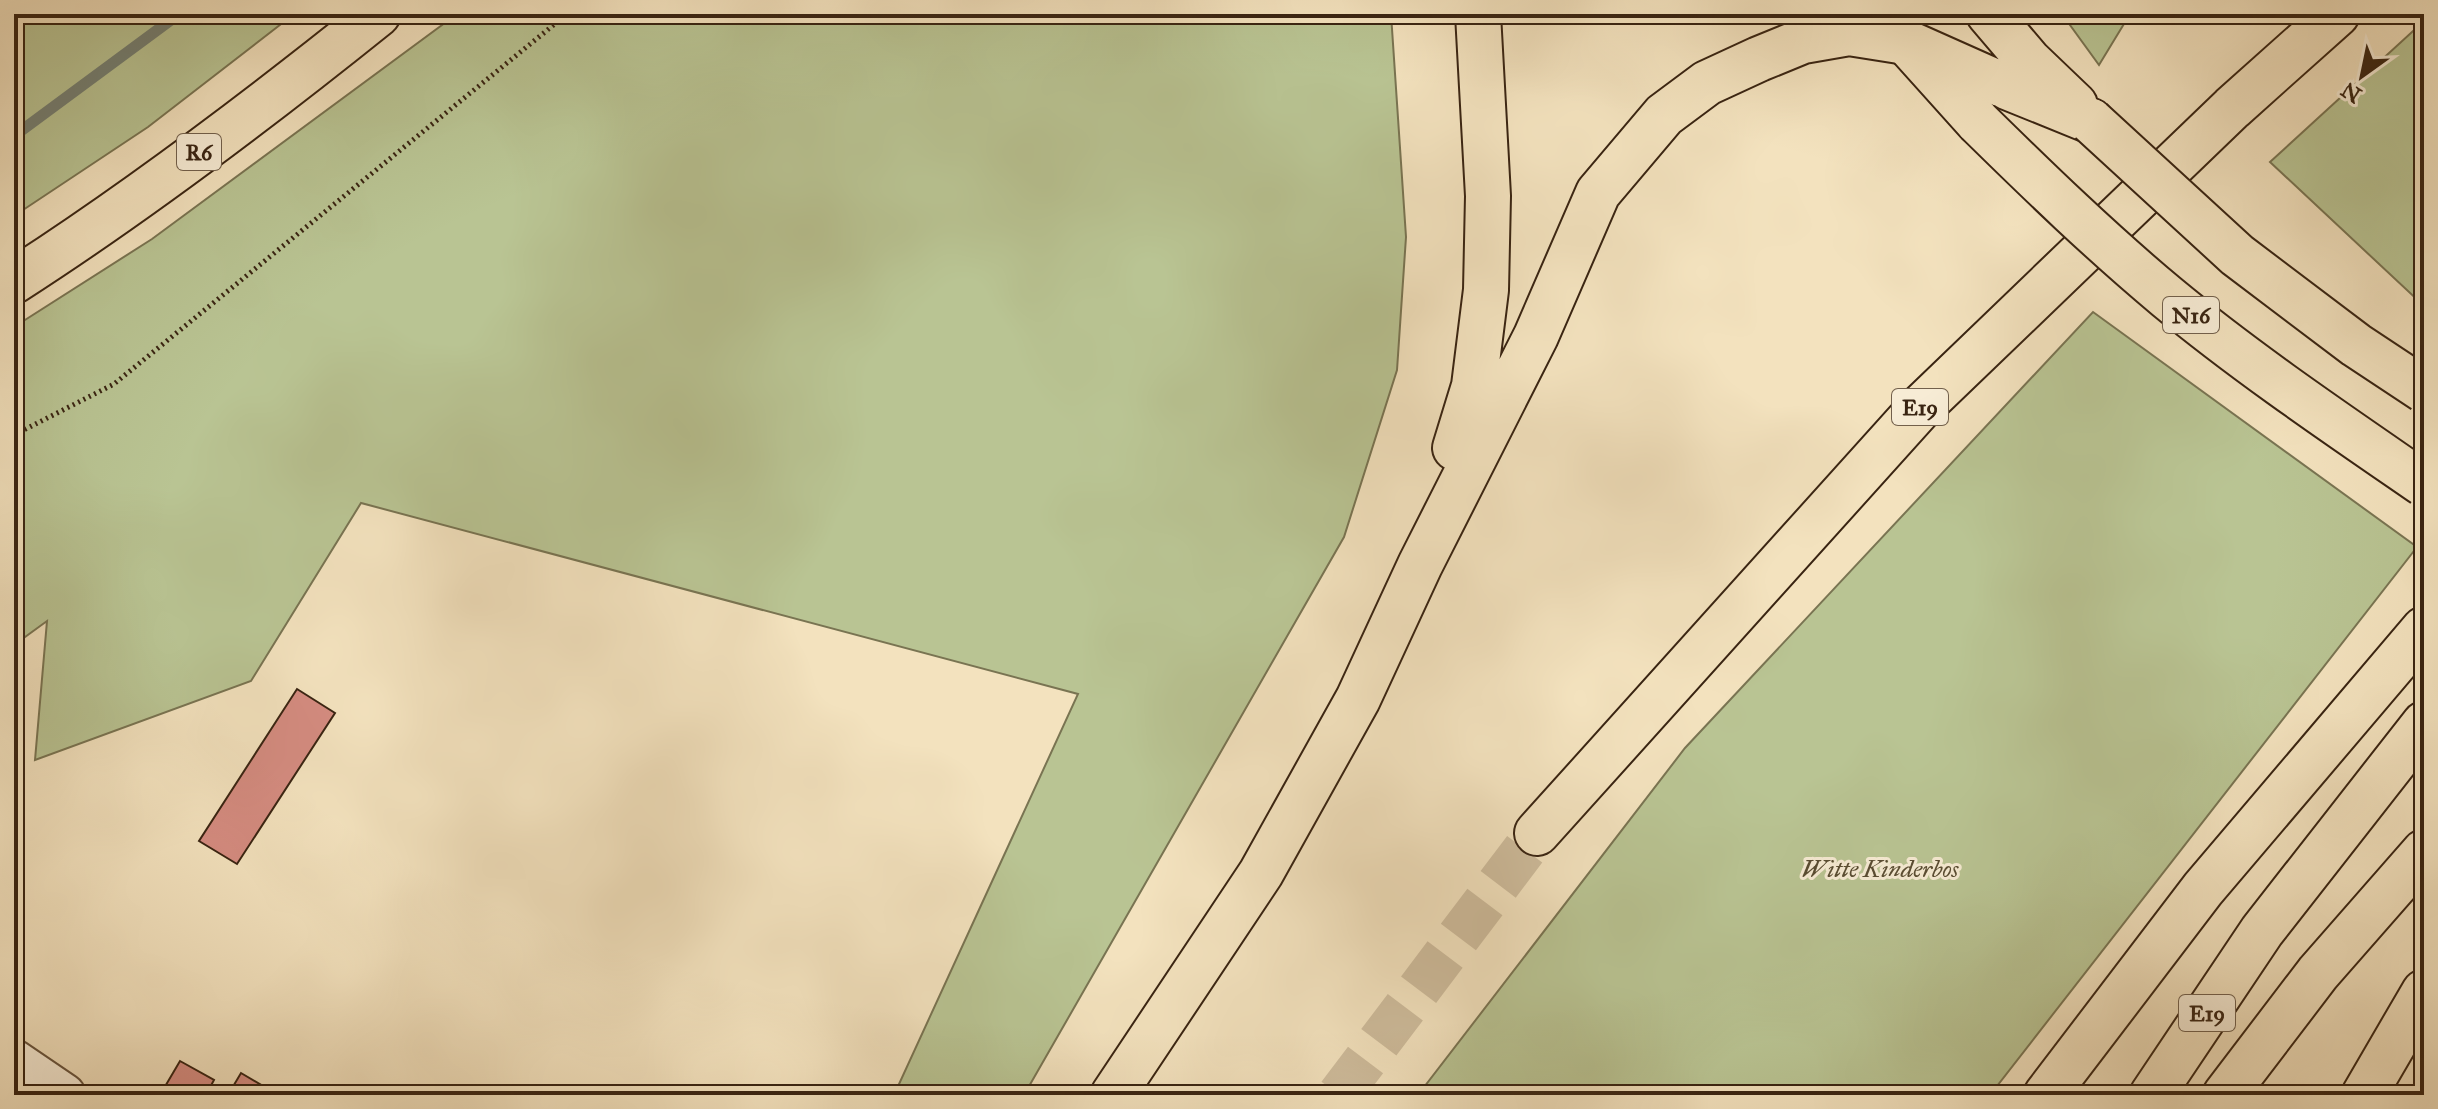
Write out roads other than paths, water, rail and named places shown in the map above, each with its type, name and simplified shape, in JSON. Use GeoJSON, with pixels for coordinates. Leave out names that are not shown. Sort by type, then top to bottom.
{"type":"FeatureCollection","features":[{"type":"Feature","properties":{"kind":"main road","name":"R6"},"geometry":{"type":"LineString","coordinates":[[14,281],[177,168],[317,64],[378,14]]}},
{"type":"Feature","properties":{"kind":"main road"},"geometry":{"type":"LineString","coordinates":[[1420,565],[1474,386],[1486,290],[1488,196],[1478,14]]}},
{"type":"Feature","properties":{"kind":"main road"},"geometry":{"type":"LineString","coordinates":[[1989,14],[2018,74]]}},
{"type":"Feature","properties":{"kind":"main road","name":"E19"},"geometry":{"type":"LineString","coordinates":[[1537,833],[1918,410],[2232,108],[2337,14]]}},
{"type":"Feature","properties":{"kind":"main road"},"geometry":{"type":"LineString","coordinates":[[1113,1095],[1261,873],[1358,699],[1420,565],[1536,336],[1598,193],[1664,115],[1707,83],[1803,41],[1894,28],[2018,74],[2091,121],[2237,255],[2356,345],[2424,390]]}},
{"type":"Feature","properties":{"kind":"main road","name":"N16"},"geometry":{"type":"LineString","coordinates":[[1894,28],[1978,122],[2067,210],[2167,298],[2315,409],[2424,484]]}},
{"type":"Feature","properties":{"kind":"main road"},"geometry":{"type":"LineString","coordinates":[[2046,1095],[2203,889],[2424,629]]}},
{"type":"Feature","properties":{"kind":"main road","name":"E19"},"geometry":{"type":"LineString","coordinates":[[2152,1095],[2262,931],[2424,724]]}},
{"type":"Feature","properties":{"kind":"main road"},"geometry":{"type":"LineString","coordinates":[[2225,1095],[2318,973],[2424,852]]}},
{"type":"Feature","properties":{"kind":"main road"},"geometry":{"type":"LineString","coordinates":[[2364,1095],[2424,992]]}},
{"type":"Feature","properties":{"kind":"street"},"geometry":{"type":"LineString","coordinates":[[14,1061],[64,1095]]}},
{"type":"Feature","properties":{"kind":"waterway"},"geometry":{"type":"LineString","coordinates":[[14,136],[179,14]]}},
{"type":"Feature","properties":{"kind":"waterway"},"geometry":{"type":"LineString","coordinates":[[2206,18],[2211,14]]}},
{"type":"Feature","properties":{"kind":"tunnel"},"geometry":{"type":"LineString","coordinates":[[1339,1095],[1537,833]]}},
{"type":"Feature","properties":{"kind":"park label","name":"Witte Kinderbos"},"geometry":{"type":"Point","coordinates":[1880,869]}}]}
